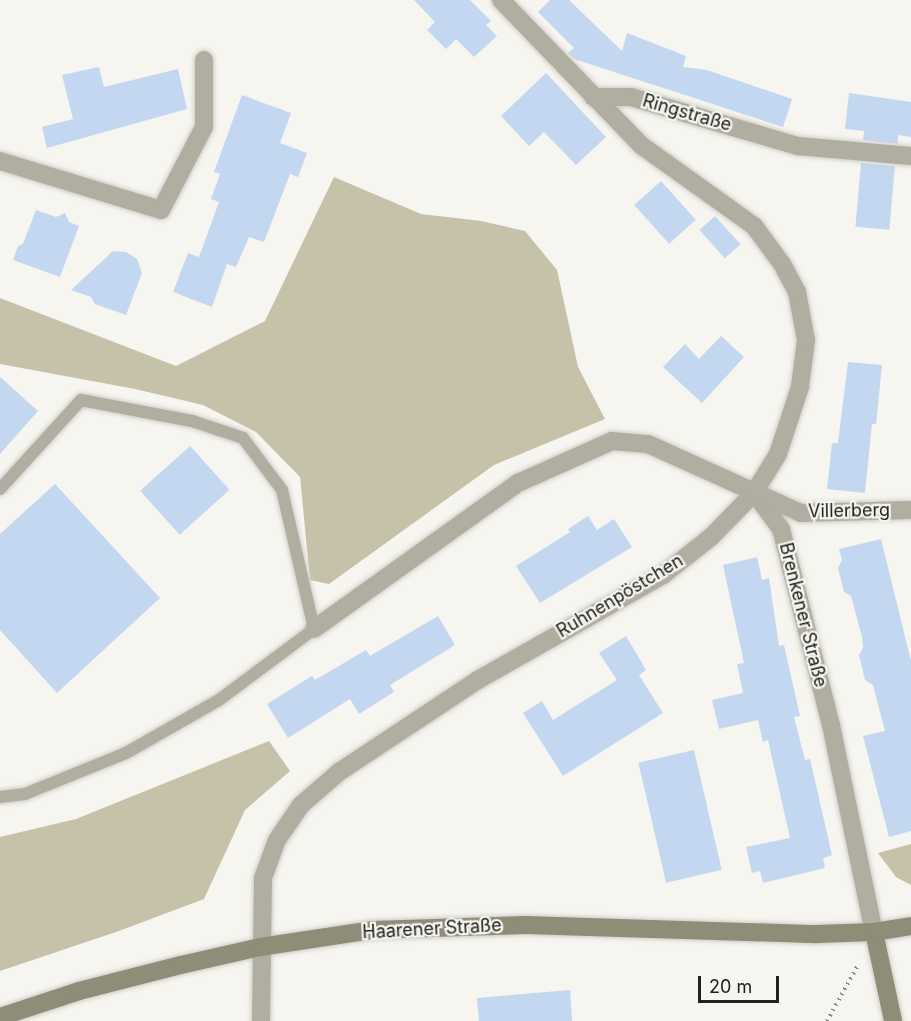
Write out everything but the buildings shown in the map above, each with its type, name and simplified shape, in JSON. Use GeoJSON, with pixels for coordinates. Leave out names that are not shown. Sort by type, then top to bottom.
{"type":"FeatureCollection","features":[{"type":"Feature","properties":{"kind":"main road","name":"Haarener Straße"},"geometry":{"type":"LineString","coordinates":[[0,1017],[79,991],[260,946],[372,930],[526,925],[817,934],[874,932],[911,926]]}},
{"type":"Feature","properties":{"kind":"main road","name":"Brenkener Straße"},"geometry":{"type":"LineString","coordinates":[[874,932],[893,1021]]}},
{"type":"Feature","properties":{"kind":"street"},"geometry":{"type":"LineString","coordinates":[[314,629],[518,483],[612,441],[648,444],[754,493],[778,454],[800,387],[806,340],[797,292],[782,264],[754,226],[641,145],[501,0]]}},
{"type":"Feature","properties":{"kind":"street"},"geometry":{"type":"LineString","coordinates":[[0,161],[161,210],[204,127],[204,60]]}},
{"type":"Feature","properties":{"kind":"street","name":"Ringstraße"},"geometry":{"type":"LineString","coordinates":[[593,97],[631,97],[798,146],[911,156]]}},
{"type":"Feature","properties":{"kind":"street","name":"Villerberg"},"geometry":{"type":"LineString","coordinates":[[754,493],[801,513],[911,510]]}},
{"type":"Feature","properties":{"kind":"street","name":"Brenkener Straße"},"geometry":{"type":"LineString","coordinates":[[754,493],[780,529],[831,725],[874,932]]}},
{"type":"Feature","properties":{"kind":"street","name":"Ruhnenpöstchen"},"geometry":{"type":"LineString","coordinates":[[261,1021],[262,878],[277,840],[301,805],[339,772],[478,680],[663,575],[711,537],[754,493]]}},
{"type":"Feature","properties":{"kind":"lane"},"geometry":{"type":"LineString","coordinates":[[0,489],[81,400],[192,421],[243,438],[282,490],[314,629],[219,700],[126,753],[25,794],[0,797]]}},
{"type":"Feature","properties":{"kind":"path"},"geometry":{"type":"LineString","coordinates":[[827,1021],[837,1007],[874,932]]}},
{"type":"Feature","properties":{"kind":"shaded area"},"geometry":{"type":"Polygon","coordinates":[[[334,177],[421,214],[481,221],[525,231],[557,270],[578,367],[605,419],[494,465],[329,584],[310,580],[300,477],[256,432],[203,405],[135,389],[0,364],[0,298],[176,366],[265,321],[334,177]]]}},
{"type":"Feature","properties":{"kind":"shaded area"},"geometry":{"type":"Polygon","coordinates":[[[269,741],[290,771],[245,810],[204,899],[119,931],[0,971],[0,837],[76,819],[269,741]]]}},
{"type":"Feature","properties":{"kind":"shaded area"},"geometry":{"type":"Polygon","coordinates":[[[911,844],[911,885],[896,877],[878,853],[911,844]]]}}]}
